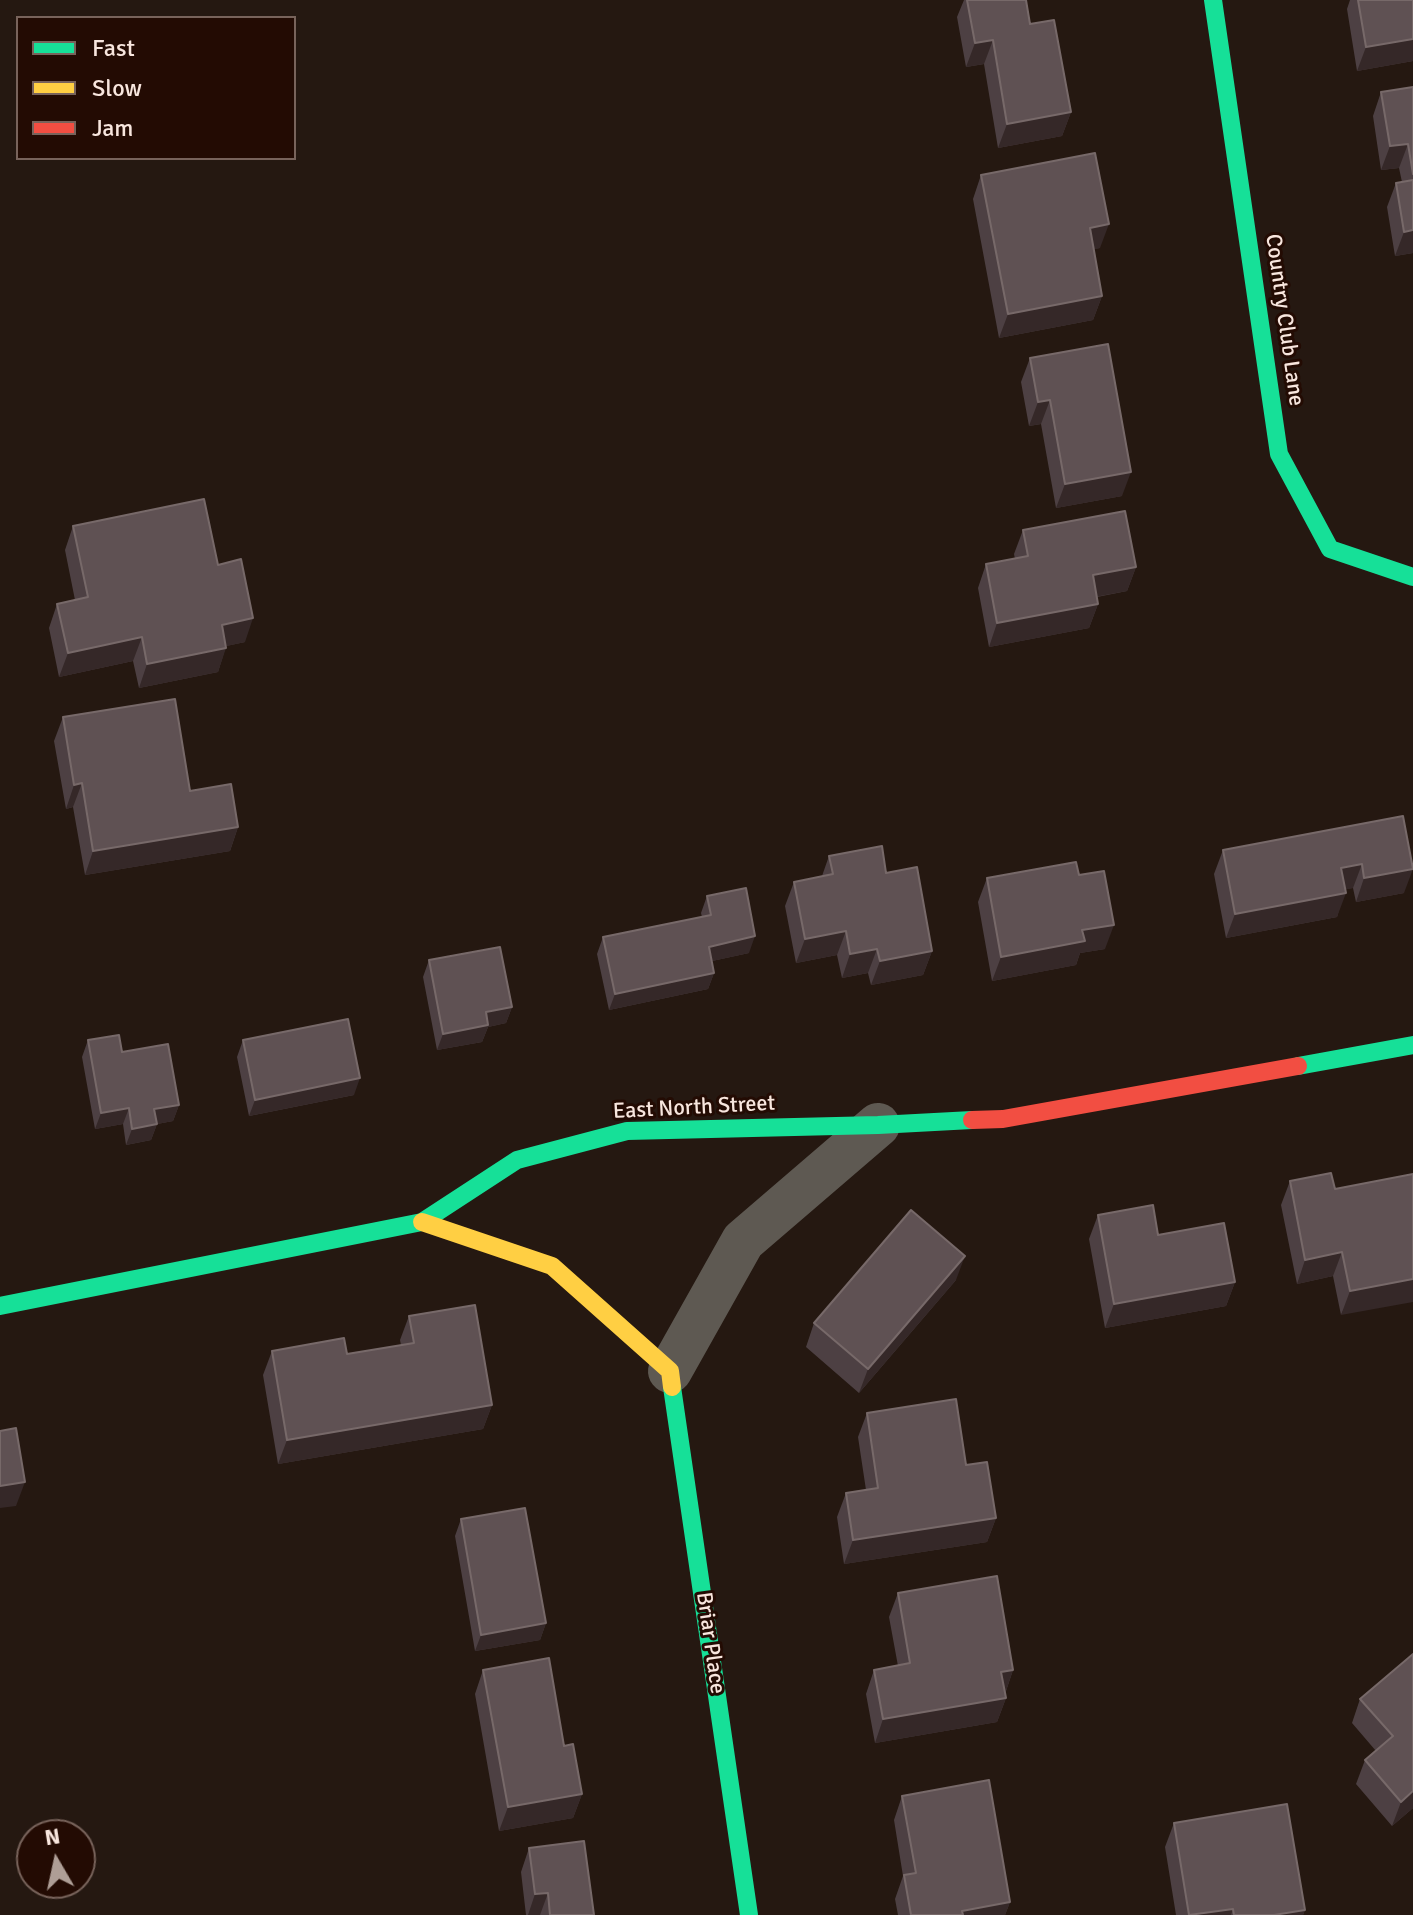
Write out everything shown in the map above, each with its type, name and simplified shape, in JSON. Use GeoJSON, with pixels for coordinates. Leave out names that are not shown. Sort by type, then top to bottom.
{"type":"FeatureCollection","features":[{"type":"Feature","properties":{"kind":"street","name":"Country Club Lane"},"geometry":{"type":"LineString","coordinates":[[1213,0],[1279,454],[1330,549],[1413,577]]}},
{"type":"Feature","properties":{"kind":"street","name":"East North Street"},"geometry":{"type":"LineString","coordinates":[[0,1306],[422,1222],[517,1160],[627,1131],[1003,1119],[1413,1045]]}},
{"type":"Feature","properties":{"kind":"street"},"geometry":{"type":"LineString","coordinates":[[422,1222],[552,1266],[670,1371],[743,1241],[878,1125]]}},
{"type":"Feature","properties":{"kind":"street","name":"Briar Place"},"geometry":{"type":"LineString","coordinates":[[670,1371],[749,1915]]}},
{"type":"Feature","properties":{"kind":"building"},"geometry":{"type":"Polygon","coordinates":[[[967,0],[1026,0],[1030,24],[1054,20],[1071,112],[1007,124],[993,40],[975,43],[967,0]]]}},
{"type":"Feature","properties":{"kind":"building"},"geometry":{"type":"Polygon","coordinates":[[[1358,0],[1413,0],[1413,39],[1366,47],[1358,0]]]}},
{"type":"Feature","properties":{"kind":"building"},"geometry":{"type":"Polygon","coordinates":[[[1413,87],[1413,174],[1408,144],[1390,146],[1381,92],[1413,87]]]}},
{"type":"Feature","properties":{"kind":"building"},"geometry":{"type":"Polygon","coordinates":[[[1095,153],[1109,224],[1090,228],[1102,296],[1008,314],[981,175],[1095,153]]]}},
{"type":"Feature","properties":{"kind":"building"},"geometry":{"type":"Polygon","coordinates":[[[1413,180],[1413,230],[1404,232],[1396,183],[1413,180]]]}},
{"type":"Feature","properties":{"kind":"building"},"geometry":{"type":"Polygon","coordinates":[[[1108,344],[1131,472],[1065,484],[1050,400],[1038,402],[1030,358],[1108,344]]]}},
{"type":"Feature","properties":{"kind":"building"},"geometry":{"type":"Polygon","coordinates":[[[204,499],[218,565],[241,559],[253,618],[222,625],[226,648],[147,664],[142,637],[68,653],[57,604],[88,597],[73,526],[204,499]]]}},
{"type":"Feature","properties":{"kind":"building"},"geometry":{"type":"Polygon","coordinates":[[[1125,511],[1136,567],[1093,575],[1098,604],[997,623],[986,564],[1028,556],[1023,530],[1125,511]]]}},
{"type":"Feature","properties":{"kind":"building"},"geometry":{"type":"Polygon","coordinates":[[[175,699],[190,791],[231,784],[238,827],[93,851],[82,783],[74,785],[63,717],[175,699]]]}},
{"type":"Feature","properties":{"kind":"building"},"geometry":{"type":"Polygon","coordinates":[[[1403,816],[1413,869],[1364,878],[1362,864],[1341,868],[1346,893],[1235,914],[1223,850],[1403,816]]]}},
{"type":"Feature","properties":{"kind":"building"},"geometry":{"type":"Polygon","coordinates":[[[882,846],[886,873],[917,867],[932,951],[880,961],[877,949],[850,954],[846,931],[805,939],[794,882],[833,874],[829,856],[882,846]]]}},
{"type":"Feature","properties":{"kind":"building"},"geometry":{"type":"Polygon","coordinates":[[[1076,862],[1079,875],[1104,871],[1114,925],[1082,930],[1085,941],[1001,957],[987,878],[1076,862]]]}},
{"type":"Feature","properties":{"kind":"building"},"geometry":{"type":"Polygon","coordinates":[[[746,888],[755,936],[709,947],[714,973],[615,994],[603,937],[711,915],[707,896],[746,888]]]}},
{"type":"Feature","properties":{"kind":"building"},"geometry":{"type":"Polygon","coordinates":[[[500,947],[512,1007],[486,1012],[488,1025],[443,1034],[429,960],[500,947]]]}},
{"type":"Feature","properties":{"kind":"building"},"geometry":{"type":"Polygon","coordinates":[[[348,1019],[360,1078],[255,1100],[243,1040],[348,1019]]]}},
{"type":"Feature","properties":{"kind":"building"},"geometry":{"type":"Polygon","coordinates":[[[119,1035],[122,1052],[168,1044],[179,1105],[154,1109],[157,1124],[132,1129],[129,1108],[101,1113],[88,1040],[119,1035]]]}},
{"type":"Feature","properties":{"kind":"building"},"geometry":{"type":"Polygon","coordinates":[[[1331,1173],[1335,1189],[1413,1174],[1413,1279],[1350,1291],[1342,1252],[1305,1260],[1290,1181],[1331,1173]]]}},
{"type":"Feature","properties":{"kind":"building"},"geometry":{"type":"Polygon","coordinates":[[[1153,1205],[1158,1235],[1224,1223],[1235,1282],[1114,1304],[1098,1215],[1153,1205]]]}},
{"type":"Feature","properties":{"kind":"building"},"geometry":{"type":"Polygon","coordinates":[[[911,1210],[965,1256],[868,1369],[814,1323],[911,1210]]]}},
{"type":"Feature","properties":{"kind":"building"},"geometry":{"type":"Polygon","coordinates":[[[475,1305],[492,1405],[287,1440],[272,1351],[344,1338],[347,1354],[414,1343],[409,1316],[475,1305]]]}},
{"type":"Feature","properties":{"kind":"building"},"geometry":{"type":"Polygon","coordinates":[[[956,1399],[966,1465],[987,1462],[996,1518],[853,1540],[846,1493],[878,1488],[867,1413],[956,1399]]]}},
{"type":"Feature","properties":{"kind":"building"},"geometry":{"type":"Polygon","coordinates":[[[16,1428],[25,1482],[0,1486],[0,1431],[16,1428]]]}},
{"type":"Feature","properties":{"kind":"building"},"geometry":{"type":"Polygon","coordinates":[[[525,1508],[546,1623],[481,1635],[461,1519],[525,1508]]]}},
{"type":"Feature","properties":{"kind":"building"},"geometry":{"type":"Polygon","coordinates":[[[997,1576],[1013,1670],[1001,1672],[1006,1698],[883,1719],[874,1670],[910,1663],[898,1593],[997,1576]]]}},
{"type":"Feature","properties":{"kind":"building"},"geometry":{"type":"Polygon","coordinates":[[[1413,1654],[1413,1791],[1401,1802],[1365,1760],[1393,1736],[1360,1699],[1413,1654]]]}},
{"type":"Feature","properties":{"kind":"building"},"geometry":{"type":"Polygon","coordinates":[[[549,1658],[564,1746],[573,1744],[582,1794],[508,1807],[483,1670],[549,1658]]]}},
{"type":"Feature","properties":{"kind":"building"},"geometry":{"type":"Polygon","coordinates":[[[989,1780],[1010,1902],[962,1911],[963,1915],[911,1915],[904,1875],[916,1873],[902,1796],[989,1780]]]}},
{"type":"Feature","properties":{"kind":"building"},"geometry":{"type":"Polygon","coordinates":[[[1287,1804],[1305,1910],[1274,1915],[1234,1915],[1233,1909],[1189,1915],[1174,1823],[1287,1804]]]}},
{"type":"Feature","properties":{"kind":"building"},"geometry":{"type":"Polygon","coordinates":[[[584,1841],[594,1915],[550,1915],[548,1893],[535,1894],[529,1848],[584,1841]]]}},
{"type":"Feature","properties":{"kind":"traffic: fast"},"geometry":{"type":"LineString","coordinates":[[1213,0],[1279,454],[1330,549],[1413,577]]}},
{"type":"Feature","properties":{"kind":"traffic: fast"},"geometry":{"type":"LineString","coordinates":[[1298,1066],[1413,1045]]}},
{"type":"Feature","properties":{"kind":"traffic: fast"},"geometry":{"type":"LineString","coordinates":[[0,1306],[422,1222],[517,1160],[627,1131],[972,1120]]}},
{"type":"Feature","properties":{"kind":"traffic: fast"},"geometry":{"type":"LineString","coordinates":[[672,1387],[749,1915]]}},
{"type":"Feature","properties":{"kind":"traffic: slow"},"geometry":{"type":"LineString","coordinates":[[422,1222],[552,1266],[670,1371],[672,1387]]}},
{"type":"Feature","properties":{"kind":"traffic: jam"},"geometry":{"type":"LineString","coordinates":[[972,1120],[1003,1119],[1298,1066]]}}]}
